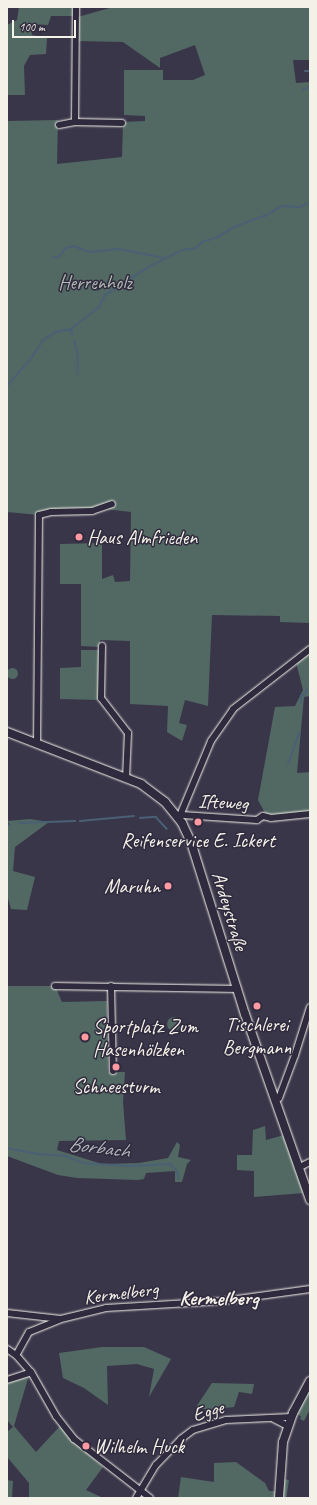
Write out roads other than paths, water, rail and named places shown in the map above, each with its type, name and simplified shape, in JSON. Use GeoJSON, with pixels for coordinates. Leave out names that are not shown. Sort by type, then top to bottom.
{"type":"FeatureCollection","features":[{"type":"Feature","properties":{"kind":"main road","name":"Ardeystraße"},"geometry":{"type":"LineString","coordinates":[[7,732],[126,778],[155,793],[180,816],[191,842],[236,989],[310,1200]]}},
{"type":"Feature","properties":{"kind":"main road"},"geometry":{"type":"LineString","coordinates":[[278,1498],[280,1460],[288,1426],[291,1417],[310,1381]]}},
{"type":"Feature","properties":{"kind":"street"},"geometry":{"type":"LineString","coordinates":[[75,122],[76,7]]}},
{"type":"Feature","properties":{"kind":"street"},"geometry":{"type":"LineString","coordinates":[[59,125],[75,122],[122,123]]}},
{"type":"Feature","properties":{"kind":"street"},"geometry":{"type":"LineString","coordinates":[[37,744],[39,515],[51,512],[92,511],[112,504]]}},
{"type":"Feature","properties":{"kind":"street"},"geometry":{"type":"LineString","coordinates":[[102,646],[101,698],[128,733],[126,778]]}},
{"type":"Feature","properties":{"kind":"street"},"geometry":{"type":"LineString","coordinates":[[180,816],[211,741],[233,709],[310,649]]}},
{"type":"Feature","properties":{"kind":"street","name":"Ifteweg"},"geometry":{"type":"LineString","coordinates":[[180,816],[257,820],[263,816],[271,818],[310,814]]}},
{"type":"Feature","properties":{"kind":"street"},"geometry":{"type":"LineString","coordinates":[[55,986],[236,989]]}},
{"type":"Feature","properties":{"kind":"street"},"geometry":{"type":"LineString","coordinates":[[111,986],[113,1071]]}},
{"type":"Feature","properties":{"kind":"street"},"geometry":{"type":"LineString","coordinates":[[275,1100],[278,1098],[293,1061],[310,1007]]}},
{"type":"Feature","properties":{"kind":"street"},"geometry":{"type":"LineString","coordinates":[[298,1168],[310,1162]]}},
{"type":"Feature","properties":{"kind":"street","name":"Kermelberg"},"geometry":{"type":"LineString","coordinates":[[7,1314],[61,1319],[106,1308],[223,1301],[310,1289]]}},
{"type":"Feature","properties":{"kind":"street"},"geometry":{"type":"LineString","coordinates":[[16,1355],[29,1332],[61,1319]]}},
{"type":"Feature","properties":{"kind":"street"},"geometry":{"type":"LineString","coordinates":[[7,1349],[16,1355],[31,1372],[56,1416],[74,1439],[97,1460],[140,1488],[150,1498]]}},
{"type":"Feature","properties":{"kind":"street"},"geometry":{"type":"LineString","coordinates":[[7,1380],[31,1372]]}},
{"type":"Feature","properties":{"kind":"street","name":"Egge"},"geometry":{"type":"LineString","coordinates":[[136,1498],[140,1488],[165,1454],[193,1430],[226,1420],[274,1419],[291,1417]]}},
{"type":"Feature","properties":{"kind":"street","name":"Egge"},"geometry":{"type":"LineString","coordinates":[[274,1419],[288,1426]]}},
{"type":"Feature","properties":{"kind":"waterway"},"geometry":{"type":"LineString","coordinates":[[305,71],[310,71]]}},
{"type":"Feature","properties":{"kind":"waterway"},"geometry":{"type":"LineString","coordinates":[[303,90],[310,87]]}},
{"type":"Feature","properties":{"kind":"waterway"},"geometry":{"type":"LineString","coordinates":[[7,386],[32,357],[43,340],[56,332],[71,329],[99,307],[105,295],[147,268],[182,250],[196,248],[202,242],[218,237],[234,227],[265,216],[282,206],[299,207],[310,203]]}},
{"type":"Feature","properties":{"kind":"waterway"},"geometry":{"type":"LineString","coordinates":[[54,257],[58,258],[66,248],[74,246],[90,252],[119,249],[165,258]]}},
{"type":"Feature","properties":{"kind":"waterway"},"geometry":{"type":"LineString","coordinates":[[71,329],[73,335]]}},
{"type":"Feature","properties":{"kind":"waterway"},"geometry":{"type":"LineString","coordinates":[[75,341],[78,354],[78,374]]}},
{"type":"Feature","properties":{"kind":"waterway"},"geometry":{"type":"LineString","coordinates":[[301,704],[301,696],[306,693],[307,689]]}},
{"type":"Feature","properties":{"kind":"waterway"},"geometry":{"type":"LineString","coordinates":[[288,764],[299,733]]}},
{"type":"Feature","properties":{"kind":"waterway","name":"Borbach"},"geometry":{"type":"LineString","coordinates":[[80,821],[134,816]]}},
{"type":"Feature","properties":{"kind":"waterway","name":"Borbach"},"geometry":{"type":"LineString","coordinates":[[140,818],[156,817],[167,829]]}},
{"type":"Feature","properties":{"kind":"waterway","name":"Borbach"},"geometry":{"type":"LineString","coordinates":[[19,823],[75,821]]}},
{"type":"Feature","properties":{"kind":"waterway","name":"Borbach"},"geometry":{"type":"LineString","coordinates":[[7,1148],[37,1154],[66,1156],[83,1163],[128,1166],[170,1164],[177,1170],[179,1179]]}},
{"type":"Feature","properties":{"kind":"place","name":"Haus Almfrieden"},"geometry":{"type":"Point","coordinates":[79,537]}},
{"type":"Feature","properties":{"kind":"place","name":"Reifenservice E. Ickert"},"geometry":{"type":"Point","coordinates":[198,822]}},
{"type":"Feature","properties":{"kind":"place","name":"Maruhn"},"geometry":{"type":"Point","coordinates":[168,886]}},
{"type":"Feature","properties":{"kind":"place","name":"Tischlerei Bergmann"},"geometry":{"type":"Point","coordinates":[257,1006]}},
{"type":"Feature","properties":{"kind":"place","name":"Sportplatz Zum Hasenhölzken"},"geometry":{"type":"Point","coordinates":[85,1037]}},
{"type":"Feature","properties":{"kind":"place","name":"Schneesturm"},"geometry":{"type":"Point","coordinates":[116,1067]}},
{"type":"Feature","properties":{"kind":"place","name":"Wilhelm Huck"},"geometry":{"type":"Point","coordinates":[86,1446]}},
{"type":"Feature","properties":{"kind":"district","name":"Kermelberg"},"geometry":{"type":"Point","coordinates":[219,1298]}},
{"type":"Feature","properties":{"kind":"park label","name":"Herrenholz"},"geometry":{"type":"Point","coordinates":[95,282]}}]}
